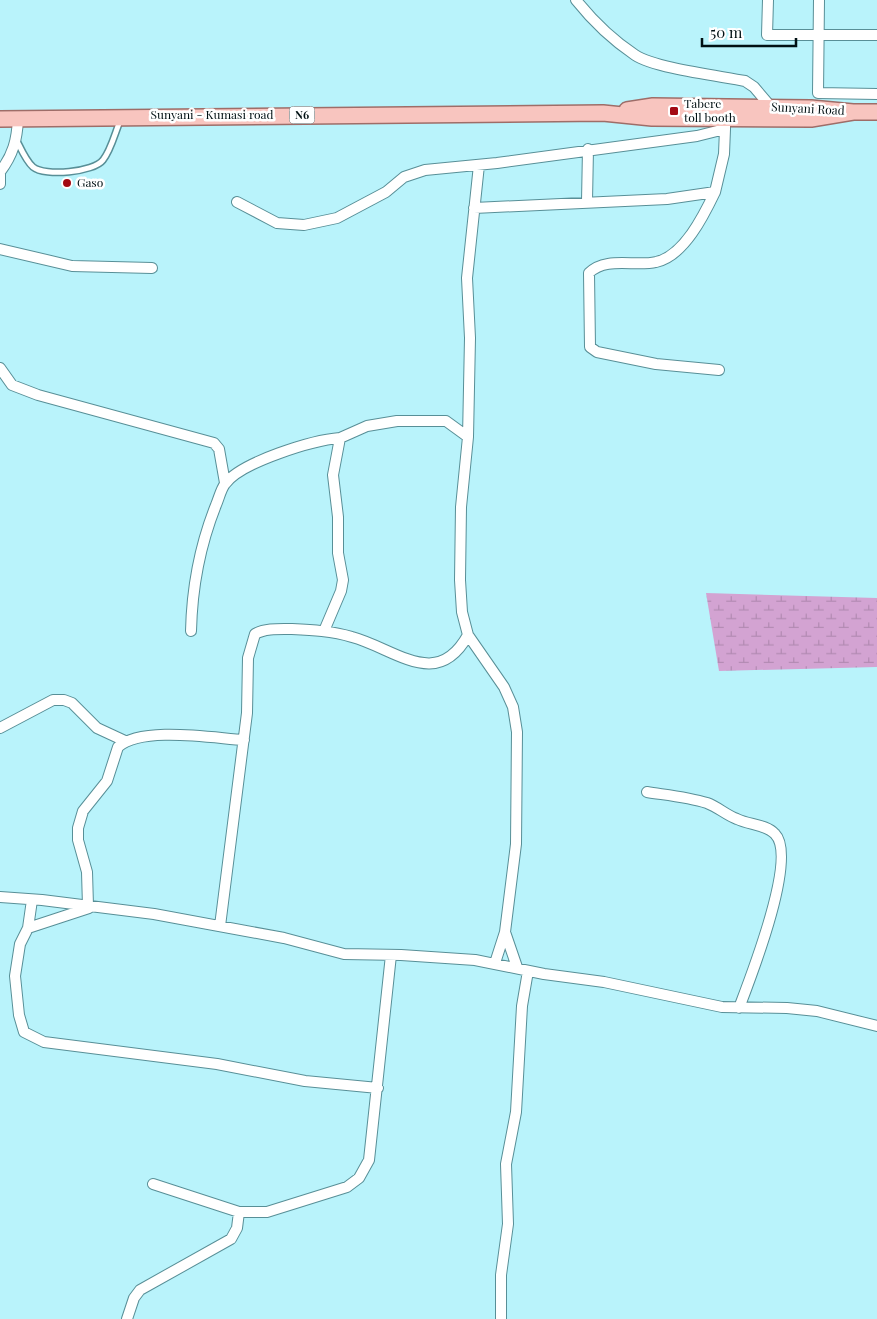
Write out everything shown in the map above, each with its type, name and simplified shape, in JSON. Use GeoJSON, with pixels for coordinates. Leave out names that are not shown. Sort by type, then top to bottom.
{"type":"FeatureCollection","features":[{"type":"Feature","properties":{"kind":"main road","name":"Sunyani Road"},"geometry":{"type":"LineString","coordinates":[[603,113],[653,106],[811,108],[853,112]]}},
{"type":"Feature","properties":{"kind":"main road","name":"Sunyani Road"},"geometry":{"type":"LineString","coordinates":[[603,113],[725,123],[811,119],[853,112]]}},
{"type":"Feature","properties":{"kind":"main road","name":"N6"},"geometry":{"type":"LineString","coordinates":[[853,112],[877,112]]}},
{"type":"Feature","properties":{"kind":"main road","name":"Sunyani - Kumasi road"},"geometry":{"type":"LineString","coordinates":[[0,119],[123,116],[603,113]]}},
{"type":"Feature","properties":{"kind":"street"},"geometry":{"type":"LineString","coordinates":[[576,0],[585,12],[636,56],[654,63],[744,81],[754,87],[771,107]]}},
{"type":"Feature","properties":{"kind":"street"},"geometry":{"type":"LineString","coordinates":[[768,0],[766,35],[877,35]]}},
{"type":"Feature","properties":{"kind":"street"},"geometry":{"type":"LineString","coordinates":[[818,0],[818,93],[877,94]]}},
{"type":"Feature","properties":{"kind":"street"},"geometry":{"type":"LineString","coordinates":[[0,184],[0,172],[16,141],[18,118]]}},
{"type":"Feature","properties":{"kind":"street"},"geometry":{"type":"LineString","coordinates":[[237,202],[277,223],[304,225],[337,218],[386,192],[404,177],[424,170],[479,165],[588,149],[673,140],[725,123],[724,154],[715,192],[699,226],[670,256],[657,262],[604,264],[594,267],[589,273],[590,347],[597,352],[656,364],[719,370]]}},
{"type":"Feature","properties":{"kind":"street"},"geometry":{"type":"LineString","coordinates":[[587,201],[588,149]]}},
{"type":"Feature","properties":{"kind":"street"},"geometry":{"type":"LineString","coordinates":[[479,165],[467,278],[470,338],[468,437],[461,507],[460,580],[462,612],[468,635],[504,687],[513,707],[517,732],[516,844],[505,932],[495,963]]}},
{"type":"Feature","properties":{"kind":"street"},"geometry":{"type":"LineString","coordinates":[[474,208],[587,201],[667,199],[715,192]]}},
{"type":"Feature","properties":{"kind":"street"},"geometry":{"type":"LineString","coordinates":[[0,249],[72,266],[152,268]]}},
{"type":"Feature","properties":{"kind":"street"},"geometry":{"type":"LineString","coordinates":[[0,368],[12,385],[38,395],[214,442],[219,449],[225,483],[208,525],[200,558],[192,595],[191,631]]}},
{"type":"Feature","properties":{"kind":"street"},"geometry":{"type":"LineString","coordinates":[[225,483],[258,460],[327,439],[340,438],[366,426],[397,421],[446,421],[468,437]]}},
{"type":"Feature","properties":{"kind":"street"},"geometry":{"type":"LineString","coordinates":[[324,631],[341,591],[342,580],[338,553],[338,517],[333,475],[340,438]]}},
{"type":"Feature","properties":{"kind":"street"},"geometry":{"type":"LineString","coordinates":[[220,926],[244,740],[248,658],[254,634],[261,630],[324,631],[357,638],[406,659],[427,664],[441,663],[450,659],[457,653],[468,635]]}},
{"type":"Feature","properties":{"kind":"street"},"geometry":{"type":"LineString","coordinates":[[0,728],[53,700],[64,700],[72,703],[97,728],[125,741]]}},
{"type":"Feature","properties":{"kind":"street"},"geometry":{"type":"LineString","coordinates":[[91,906],[87,872],[78,840],[78,828],[83,811],[107,782],[118,746],[125,741],[155,734],[244,740]]}},
{"type":"Feature","properties":{"kind":"street"},"geometry":{"type":"LineString","coordinates":[[647,792],[706,803],[737,819],[769,829],[781,842],[783,855],[778,886],[760,950],[739,1008]]}},
{"type":"Feature","properties":{"kind":"street"},"geometry":{"type":"LineString","coordinates":[[0,897],[154,914],[284,938],[344,954],[391,955],[495,963],[528,971],[604,982],[686,1000],[739,1008],[788,1008],[817,1011],[877,1026]]}},
{"type":"Feature","properties":{"kind":"street"},"geometry":{"type":"LineString","coordinates":[[32,900],[28,928],[20,944],[15,976],[19,1015],[24,1032],[44,1042],[217,1064],[305,1081],[378,1088]]}},
{"type":"Feature","properties":{"kind":"street"},"geometry":{"type":"LineString","coordinates":[[28,928],[91,906]]}},
{"type":"Feature","properties":{"kind":"street"},"geometry":{"type":"LineString","coordinates":[[505,932],[517,967]]}},
{"type":"Feature","properties":{"kind":"street"},"geometry":{"type":"LineString","coordinates":[[153,1184],[239,1212],[267,1212],[348,1187],[360,1178],[369,1160],[391,955]]}},
{"type":"Feature","properties":{"kind":"street"},"geometry":{"type":"LineString","coordinates":[[501,1319],[501,1275],[508,1224],[506,1164],[516,1112],[522,1006],[528,971]]}},
{"type":"Feature","properties":{"kind":"street"},"geometry":{"type":"LineString","coordinates":[[127,1319],[134,1298],[140,1290],[231,1239],[237,1228],[239,1212]]}},
{"type":"Feature","properties":{"kind":"lane"},"geometry":{"type":"LineString","coordinates":[[16,141],[33,167],[44,172],[96,167],[104,160],[123,116]]}},
{"type":"Feature","properties":{"kind":"green space"},"geometry":{"type":"Polygon","coordinates":[[[706,593],[877,598],[877,667],[719,671],[706,593]]]}},
{"type":"Feature","properties":{"kind":"place","name":"Tabere toll booth"},"geometry":{"type":"Point","coordinates":[674,111]}},
{"type":"Feature","properties":{"kind":"place","name":"Gaso"},"geometry":{"type":"Point","coordinates":[67,183]}}]}
